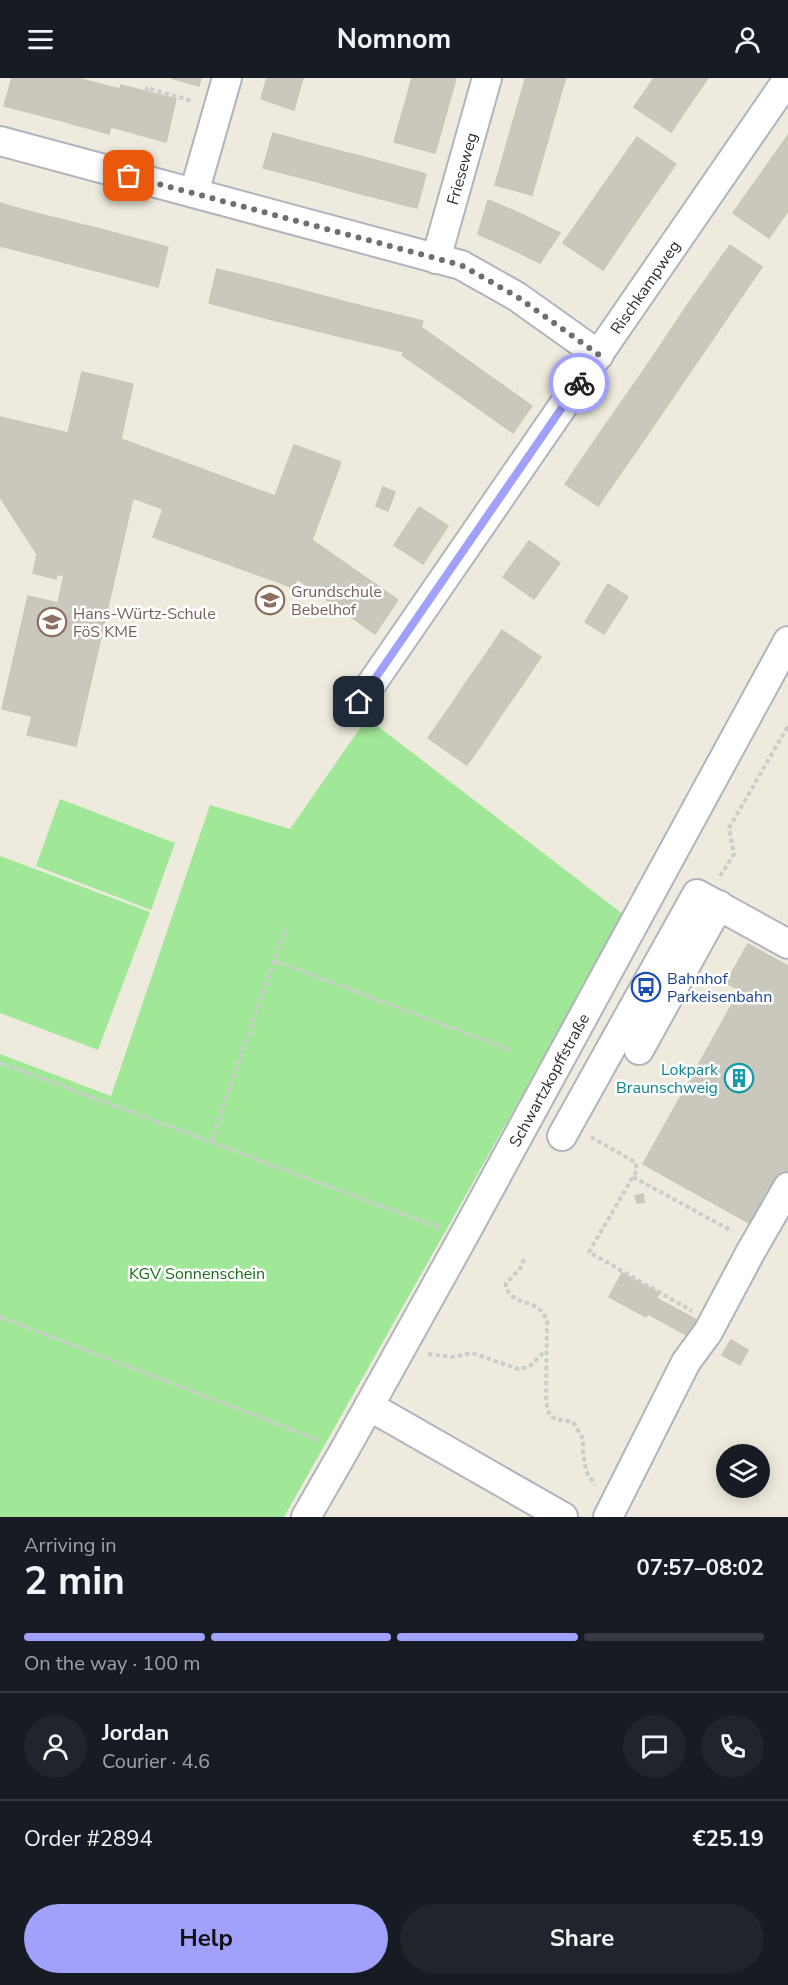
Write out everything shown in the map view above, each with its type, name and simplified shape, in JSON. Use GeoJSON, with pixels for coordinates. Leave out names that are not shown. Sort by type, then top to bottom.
{"type":"FeatureCollection","features":[{"type":"Feature","properties":{"kind":"street"},"geometry":{"type":"LineString","coordinates":[[194,193],[227,78]]}},
{"type":"Feature","properties":{"kind":"street","name":"Frieseweg"},"geometry":{"type":"LineString","coordinates":[[436,259],[487,78]]}},
{"type":"Feature","properties":{"kind":"street","name":"Rischkampweg"},"geometry":{"type":"LineString","coordinates":[[359,702],[788,79]]}},
{"type":"Feature","properties":{"kind":"street"},"geometry":{"type":"LineString","coordinates":[[0,141],[461,265],[516,296],[599,355]]}},
{"type":"Feature","properties":{"kind":"street","name":"Schwartzkopffstraße"},"geometry":{"type":"LineString","coordinates":[[306,1517],[462,1239],[788,641]]}},
{"type":"Feature","properties":{"kind":"street"},"geometry":{"type":"LineString","coordinates":[[562,1136],[697,894],[788,944]]}},
{"type":"Feature","properties":{"kind":"street"},"geometry":{"type":"LineString","coordinates":[[639,1050],[713,902]]}},
{"type":"Feature","properties":{"kind":"street"},"geometry":{"type":"LineString","coordinates":[[608,1517],[686,1362],[708,1332],[755,1244],[787,1191]]}},
{"type":"Feature","properties":{"kind":"street"},"geometry":{"type":"LineString","coordinates":[[369,1406],[563,1517]]}},
{"type":"Feature","properties":{"kind":"path"},"geometry":{"type":"LineString","coordinates":[[146,92],[147,88],[200,104]]}},
{"type":"Feature","properties":{"kind":"path"},"geometry":{"type":"LineString","coordinates":[[713,902],[734,854],[729,828],[788,726]]}},
{"type":"Feature","properties":{"kind":"path"},"geometry":{"type":"LineString","coordinates":[[211,1142],[286,927]]}},
{"type":"Feature","properties":{"kind":"path"},"geometry":{"type":"LineString","coordinates":[[275,961],[510,1050]]}},
{"type":"Feature","properties":{"kind":"path"},"geometry":{"type":"LineString","coordinates":[[0,1063],[446,1230],[462,1239]]}},
{"type":"Feature","properties":{"kind":"path"},"geometry":{"type":"LineString","coordinates":[[596,1127],[590,1136],[635,1162],[637,1170],[589,1252],[713,1323]]}},
{"type":"Feature","properties":{"kind":"path"},"geometry":{"type":"LineString","coordinates":[[633,1177],[755,1244]]}},
{"type":"Feature","properties":{"kind":"path"},"geometry":{"type":"LineString","coordinates":[[524,1259],[520,1269],[506,1283],[506,1288],[514,1299],[538,1307],[544,1312],[547,1321],[546,1402],[550,1416],[573,1422],[583,1439],[586,1471],[599,1492],[613,1492],[623,1485]]}},
{"type":"Feature","properties":{"kind":"path"},"geometry":{"type":"LineString","coordinates":[[0,1317],[344,1451]]}},
{"type":"Feature","properties":{"kind":"path"},"geometry":{"type":"LineString","coordinates":[[406,1340],[430,1355],[453,1357],[472,1353],[518,1369],[529,1367],[546,1351]]}},
{"type":"Feature","properties":{"kind":"green space","name":"KGV Sonnenschein"},"geometry":{"type":"Polygon","coordinates":[[[367,718],[624,915],[284,1517],[0,1517],[0,1054],[111,1096],[210,805],[290,829],[367,718]]]}},
{"type":"Feature","properties":{"kind":"green space"},"geometry":{"type":"Polygon","coordinates":[[[60,799],[175,843],[151,910],[36,866],[60,799]]]}},
{"type":"Feature","properties":{"kind":"green space"},"geometry":{"type":"Polygon","coordinates":[[[0,856],[150,912],[98,1050],[0,1013],[0,856]]]}},
{"type":"Feature","properties":{"kind":"building"},"geometry":{"type":"Polygon","coordinates":[[[12,78],[66,78],[55,119],[4,106],[12,78]]]}},
{"type":"Feature","properties":{"kind":"building"},"geometry":{"type":"Polygon","coordinates":[[[66,78],[77,78],[120,89],[109,134],[55,119],[66,78]]]}},
{"type":"Feature","properties":{"kind":"building"},"geometry":{"type":"Polygon","coordinates":[[[171,78],[201,78],[199,86],[171,78]]]}},
{"type":"Feature","properties":{"kind":"building"},"geometry":{"type":"Polygon","coordinates":[[[267,78],[303,78],[294,110],[261,99],[267,78]]]}},
{"type":"Feature","properties":{"kind":"building"},"geometry":{"type":"Polygon","coordinates":[[[412,78],[453,89],[435,153],[394,142],[412,78]]]}},
{"type":"Feature","properties":{"kind":"building"},"geometry":{"type":"Polygon","coordinates":[[[414,78],[456,78],[453,89],[414,78]]]}},
{"type":"Feature","properties":{"kind":"building"},"geometry":{"type":"Polygon","coordinates":[[[526,78],[566,78],[562,90],[525,80],[526,78]]]}},
{"type":"Feature","properties":{"kind":"building"},"geometry":{"type":"Polygon","coordinates":[[[654,78],[708,78],[671,132],[634,107],[654,78]]]}},
{"type":"Feature","properties":{"kind":"building"},"geometry":{"type":"Polygon","coordinates":[[[525,80],[562,90],[547,143],[510,132],[525,80]]]}},
{"type":"Feature","properties":{"kind":"building"},"geometry":{"type":"Polygon","coordinates":[[[121,85],[176,99],[166,142],[111,127],[121,85]]]}},
{"type":"Feature","properties":{"kind":"building"},"geometry":{"type":"Polygon","coordinates":[[[510,132],[547,143],[532,195],[495,185],[510,132]]]}},
{"type":"Feature","properties":{"kind":"building"},"geometry":{"type":"Polygon","coordinates":[[[273,133],[324,147],[314,181],[263,168],[273,133]]]}},
{"type":"Feature","properties":{"kind":"building"},"geometry":{"type":"Polygon","coordinates":[[[788,135],[788,170],[772,158],[788,135]]]}},
{"type":"Feature","properties":{"kind":"building"},"geometry":{"type":"Polygon","coordinates":[[[637,137],[676,164],[639,217],[600,190],[637,137]]]}},
{"type":"Feature","properties":{"kind":"building"},"geometry":{"type":"Polygon","coordinates":[[[324,147],[375,160],[365,195],[314,181],[324,147]]]}},
{"type":"Feature","properties":{"kind":"building"},"geometry":{"type":"Polygon","coordinates":[[[772,158],[788,170],[788,211],[769,238],[733,213],[772,158]]]}},
{"type":"Feature","properties":{"kind":"building"},"geometry":{"type":"Polygon","coordinates":[[[375,160],[426,174],[417,208],[365,195],[375,160]]]}},
{"type":"Feature","properties":{"kind":"building"},"geometry":{"type":"Polygon","coordinates":[[[600,190],[639,217],[603,270],[563,243],[600,190]]]}},
{"type":"Feature","properties":{"kind":"building"},"geometry":{"type":"Polygon","coordinates":[[[488,200],[519,213],[505,246],[478,234],[488,200]]]}},
{"type":"Feature","properties":{"kind":"building"},"geometry":{"type":"Polygon","coordinates":[[[0,203],[31,212],[21,251],[0,246],[0,203]]]}},
{"type":"Feature","properties":{"kind":"building"},"geometry":{"type":"Polygon","coordinates":[[[31,212],[100,229],[89,269],[21,251],[31,212]]]}},
{"type":"Feature","properties":{"kind":"building"},"geometry":{"type":"Polygon","coordinates":[[[519,213],[560,233],[540,263],[505,246],[519,213]]]}},
{"type":"Feature","properties":{"kind":"building"},"geometry":{"type":"Polygon","coordinates":[[[100,229],[168,247],[158,287],[89,269],[100,229]]]}},
{"type":"Feature","properties":{"kind":"building"},"geometry":{"type":"Polygon","coordinates":[[[730,245],[762,267],[721,327],[688,304],[730,245]]]}},
{"type":"Feature","properties":{"kind":"building"},"geometry":{"type":"Polygon","coordinates":[[[217,269],[286,286],[277,321],[209,303],[217,269]]]}},
{"type":"Feature","properties":{"kind":"building"},"geometry":{"type":"Polygon","coordinates":[[[286,286],[354,304],[346,338],[277,321],[286,286]]]}},
{"type":"Feature","properties":{"kind":"building"},"geometry":{"type":"Polygon","coordinates":[[[354,304],[423,321],[404,352],[346,338],[354,304]]]}},
{"type":"Feature","properties":{"kind":"building"},"geometry":{"type":"Polygon","coordinates":[[[688,304],[721,327],[680,387],[648,364],[688,304]]]}},
{"type":"Feature","properties":{"kind":"building"},"geometry":{"type":"Polygon","coordinates":[[[421,327],[477,367],[458,394],[402,355],[421,327]]]}},
{"type":"Feature","properties":{"kind":"building"},"geometry":{"type":"Polygon","coordinates":[[[648,364],[680,387],[639,447],[606,424],[648,364]]]}},
{"type":"Feature","properties":{"kind":"building"},"geometry":{"type":"Polygon","coordinates":[[[477,367],[532,406],[513,433],[458,394],[477,367]]]}},
{"type":"Feature","properties":{"kind":"building"},"geometry":{"type":"Polygon","coordinates":[[[82,372],[133,384],[121,439],[275,496],[294,445],[341,462],[312,540],[398,600],[375,634],[297,579],[294,588],[153,537],[163,509],[133,498],[76,746],[27,735],[32,716],[2,709],[28,596],[58,603],[64,576],[57,574],[56,579],[33,573],[37,554],[0,497],[0,417],[68,433],[82,372]]]}},
{"type":"Feature","properties":{"kind":"building"},"geometry":{"type":"Polygon","coordinates":[[[606,424],[639,447],[598,506],[565,484],[606,424]]]}},
{"type":"Feature","properties":{"kind":"building"},"geometry":{"type":"Polygon","coordinates":[[[383,487],[395,492],[388,511],[376,506],[383,487]]]}},
{"type":"Feature","properties":{"kind":"building"},"geometry":{"type":"Polygon","coordinates":[[[419,507],[448,526],[423,564],[394,545],[419,507]]]}},
{"type":"Feature","properties":{"kind":"building"},"geometry":{"type":"Polygon","coordinates":[[[529,541],[560,563],[534,599],[503,577],[529,541]]]}},
{"type":"Feature","properties":{"kind":"building"},"geometry":{"type":"Polygon","coordinates":[[[608,584],[628,597],[604,634],[585,622],[608,584]]]}},
{"type":"Feature","properties":{"kind":"building"},"geometry":{"type":"Polygon","coordinates":[[[502,630],[541,657],[523,684],[484,657],[502,630]]]}},
{"type":"Feature","properties":{"kind":"building"},"geometry":{"type":"Polygon","coordinates":[[[484,657],[523,684],[504,711],[465,684],[484,657]]]}},
{"type":"Feature","properties":{"kind":"building"},"geometry":{"type":"Polygon","coordinates":[[[465,684],[504,711],[486,738],[447,711],[465,684]]]}},
{"type":"Feature","properties":{"kind":"building"},"geometry":{"type":"Polygon","coordinates":[[[447,711],[486,738],[467,765],[428,738],[447,711]]]}},
{"type":"Feature","properties":{"kind":"building","name":"Lokpark Braunschweig"},"geometry":{"type":"Polygon","coordinates":[[[748,944],[788,966],[788,1169],[756,1227],[643,1164],[740,990],[726,983],[748,944]]]}},
{"type":"Feature","properties":{"kind":"building"},"geometry":{"type":"Polygon","coordinates":[[[643,1194],[644,1202],[637,1203],[635,1196],[643,1194]]]}},
{"type":"Feature","properties":{"kind":"building"},"geometry":{"type":"Polygon","coordinates":[[[622,1273],[659,1293],[646,1317],[609,1297],[622,1273]]]}},
{"type":"Feature","properties":{"kind":"building"},"geometry":{"type":"Polygon","coordinates":[[[656,1298],[699,1321],[690,1337],[648,1314],[656,1298]]]}},
{"type":"Feature","properties":{"kind":"building"},"geometry":{"type":"Polygon","coordinates":[[[731,1340],[748,1350],[740,1365],[722,1355],[731,1340]]]}},
{"type":"Feature","properties":{"kind":"way so far"},"geometry":{"type":"LineString","coordinates":[[129,176],[461,265],[516,296],[599,355],[579,383]]}},
{"type":"Feature","properties":{"kind":"place","name":"Grundschule Bebelhof"},"geometry":{"type":"Point","coordinates":[270,600]}},
{"type":"Feature","properties":{"kind":"place","name":"Hans-Würtz-Schule FöS KME"},"geometry":{"type":"Point","coordinates":[52,622]}},
{"type":"Feature","properties":{"kind":"place","name":"Bahnhof Parkeisenbahn"},"geometry":{"type":"Point","coordinates":[646,987]}},
{"type":"Feature","properties":{"kind":"place","name":"Lokpark Braunschweig"},"geometry":{"type":"Point","coordinates":[739,1078]}},
{"type":"Feature","properties":{"kind":"route"},"geometry":{"type":"LineString","coordinates":[[359,702],[579,383]]}}]}
